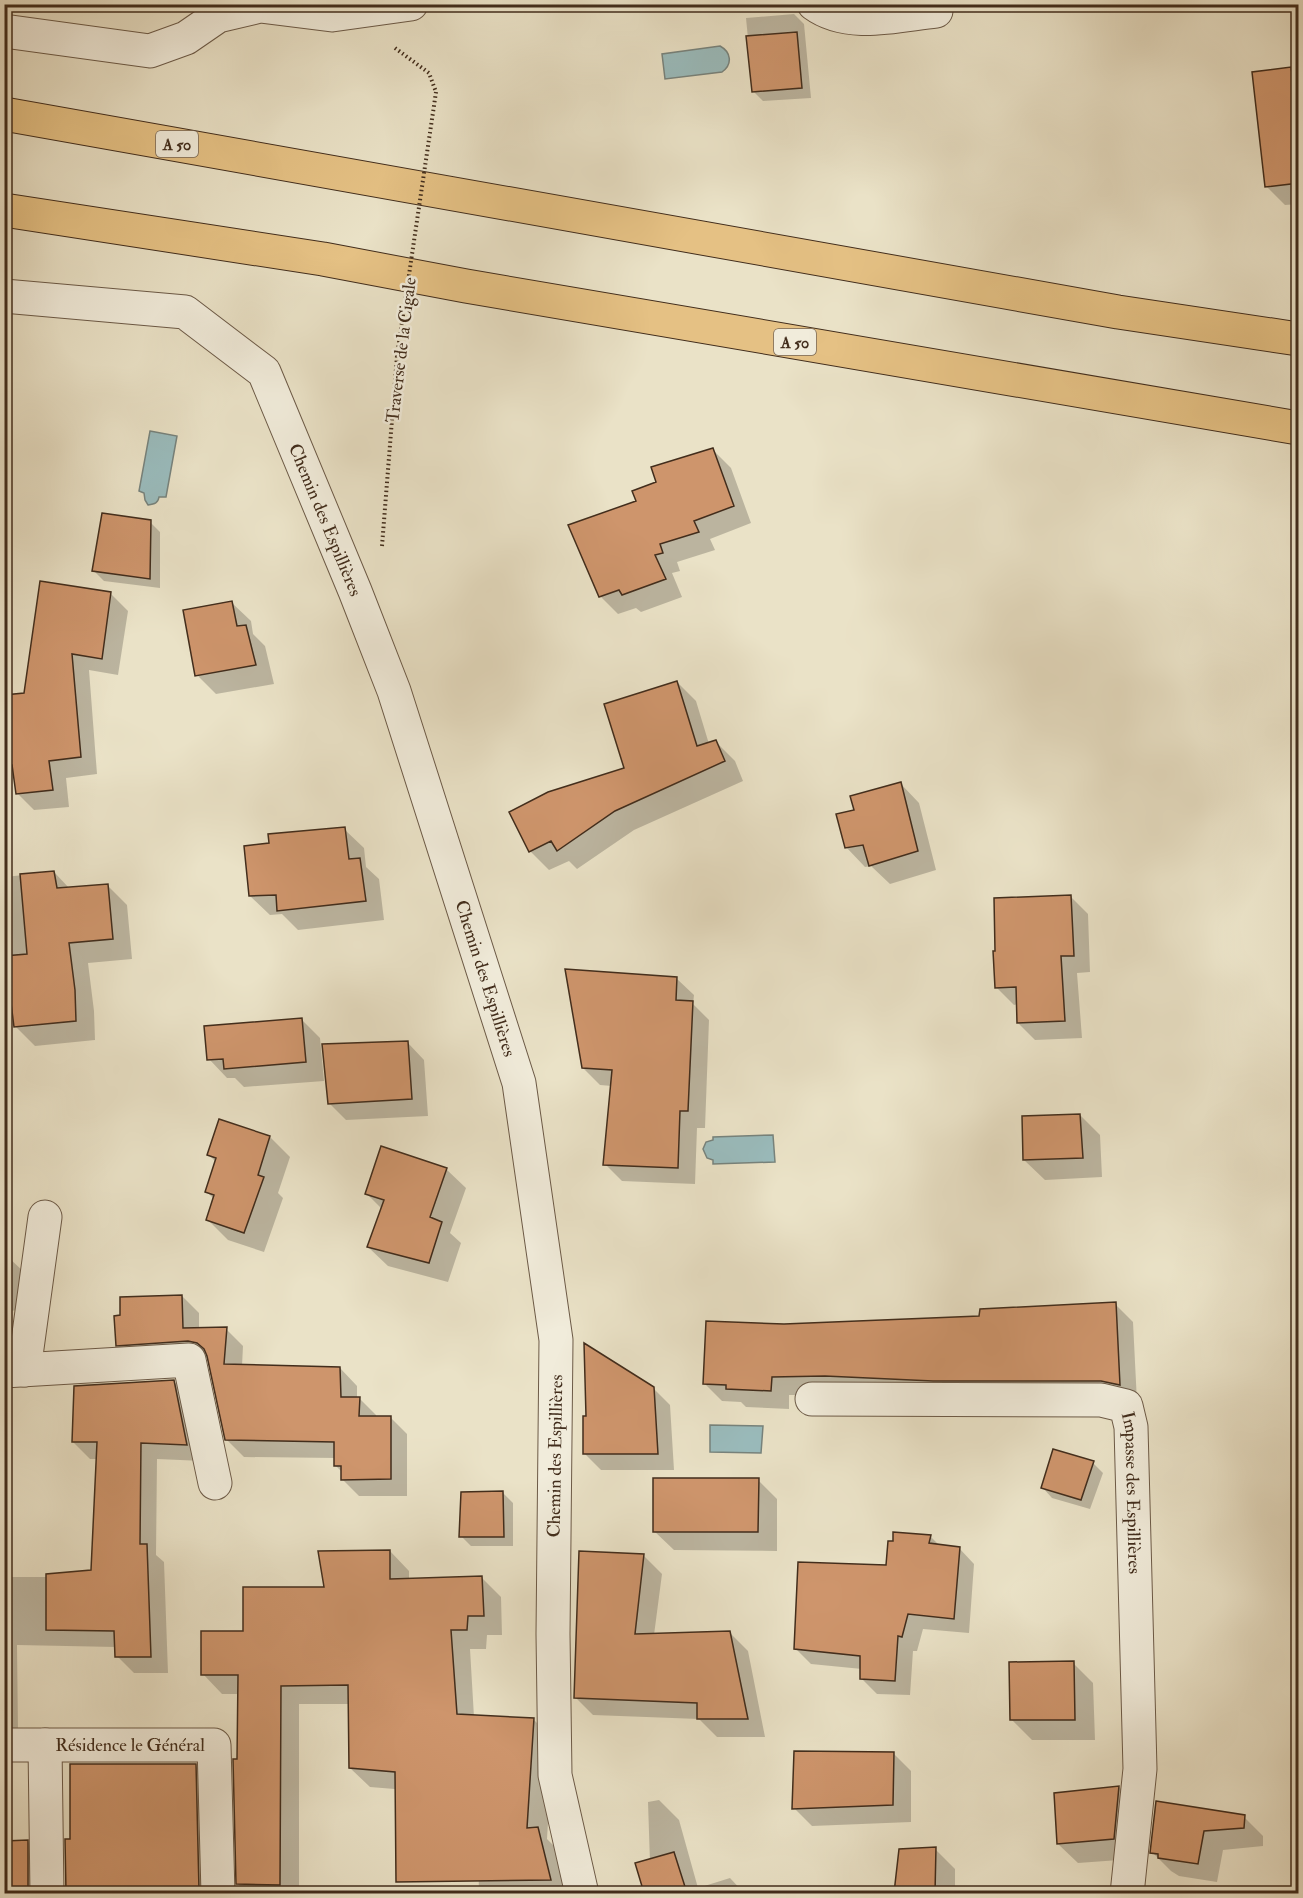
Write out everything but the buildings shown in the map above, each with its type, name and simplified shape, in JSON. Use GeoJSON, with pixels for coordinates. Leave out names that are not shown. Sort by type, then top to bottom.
{"type":"FeatureCollection","features":[{"type":"Feature","properties":{"kind":"highway","name":"A 50"},"geometry":{"type":"LineString","coordinates":[[4,114],[1118,312],[1299,339]]}},
{"type":"Feature","properties":{"kind":"highway","name":"A 50"},"geometry":{"type":"LineString","coordinates":[[4,210],[323,259],[466,286],[1299,428]]}},
{"type":"Feature","properties":{"kind":"street"},"geometry":{"type":"LineString","coordinates":[[4,31],[150,51],[186,38],[216,10],[260,6],[332,15],[411,4]]}},
{"type":"Feature","properties":{"kind":"street"},"geometry":{"type":"LineString","coordinates":[[814,4],[821,9],[857,19],[936,11]]}},
{"type":"Feature","properties":{"kind":"street","name":"Chemin des Espillières"},"geometry":{"type":"LineString","coordinates":[[4,296],[185,312],[264,372],[394,691],[519,1083],[556,1340],[553,1622],[555,1775],[582,1893]]}},
{"type":"Feature","properties":{"kind":"street"},"geometry":{"type":"LineString","coordinates":[[45,1217],[14,1370],[189,1360],[215,1483]]}},
{"type":"Feature","properties":{"kind":"street","name":"Impasse des Espillières"},"geometry":{"type":"LineString","coordinates":[[812,1399],[1101,1400],[1126,1406],[1131,1427],[1140,1769],[1126,1893]]}},
{"type":"Feature","properties":{"kind":"street"},"geometry":{"type":"LineString","coordinates":[[4,1744],[45,1744]]}},
{"type":"Feature","properties":{"kind":"street","name":"Résidence le Général"},"geometry":{"type":"LineString","coordinates":[[47,1893],[45,1744],[214,1745],[218,1893]]}},
{"type":"Feature","properties":{"kind":"path","name":"Traverse de la Cigale"},"geometry":{"type":"LineString","coordinates":[[355,591],[379,586],[397,356],[436,92]]}},
{"type":"Feature","properties":{"kind":"water"},"geometry":{"type":"Polygon","coordinates":[[[720,46],[729,58],[726,69],[722,72],[665,79],[662,54],[720,46]]]}},
{"type":"Feature","properties":{"kind":"water"},"geometry":{"type":"Polygon","coordinates":[[[150,431],[177,436],[166,497],[159,497],[156,503],[148,505],[144,493],[139,491],[150,431]]]}},
{"type":"Feature","properties":{"kind":"water"},"geometry":{"type":"Polygon","coordinates":[[[773,1135],[775,1162],[713,1164],[713,1160],[707,1158],[703,1149],[706,1142],[713,1140],[713,1137],[773,1135]]]}},
{"type":"Feature","properties":{"kind":"water"},"geometry":{"type":"Polygon","coordinates":[[[710,1425],[763,1426],[761,1453],[710,1452],[710,1425]]]}}]}
